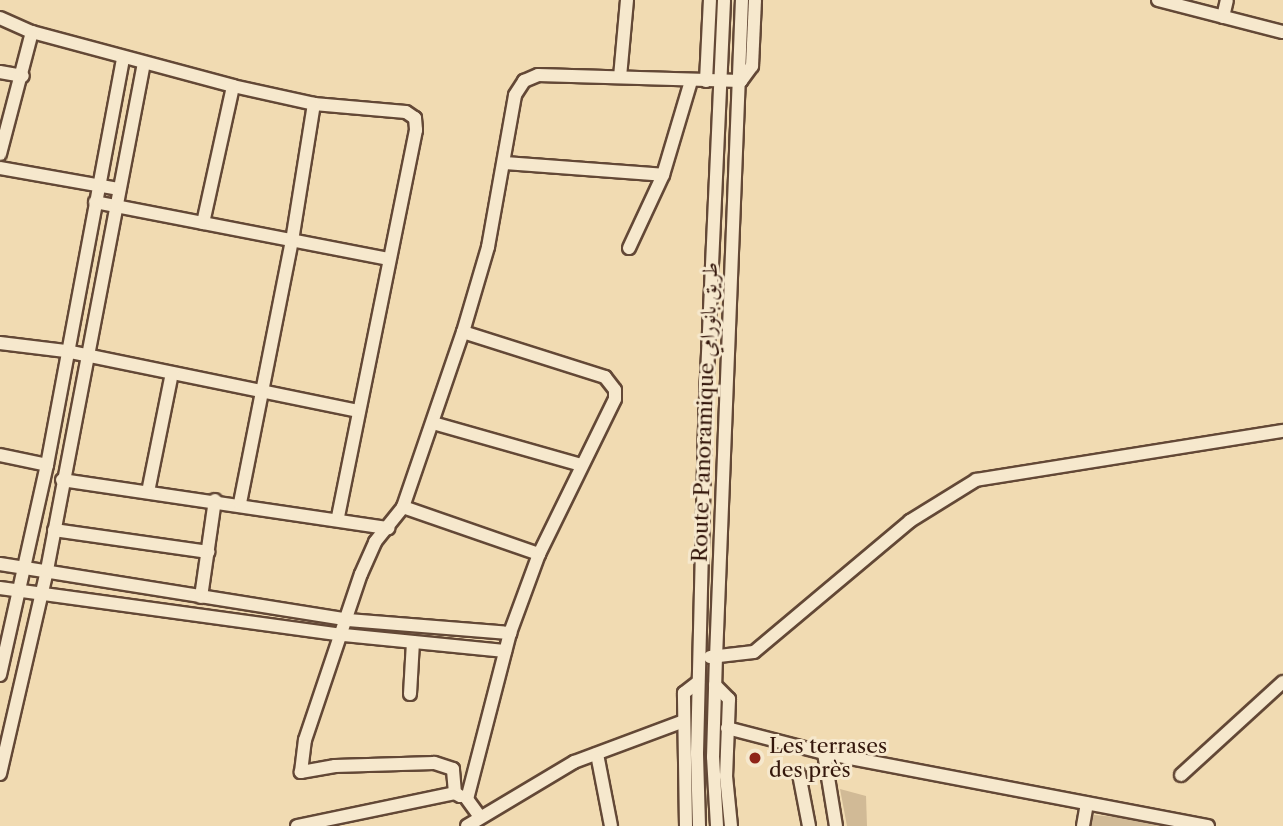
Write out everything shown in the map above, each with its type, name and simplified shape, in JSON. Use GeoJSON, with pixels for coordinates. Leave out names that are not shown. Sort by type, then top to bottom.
{"type":"FeatureCollection","features":[{"type":"Feature","properties":{"kind":"street"},"geometry":{"type":"LineString","coordinates":[[620,77],[627,0]]}},
{"type":"Feature","properties":{"kind":"street"},"geometry":{"type":"LineString","coordinates":[[706,81],[710,0]]}},
{"type":"Feature","properties":{"kind":"street","name":"Route Panoramique طريق بانورامي"},"geometry":{"type":"LineString","coordinates":[[699,826],[698,682],[724,0]]}},
{"type":"Feature","properties":{"kind":"street","name":"Route Panoramique طريق بانورامي"},"geometry":{"type":"LineString","coordinates":[[717,826],[715,684],[742,0]]}},
{"type":"Feature","properties":{"kind":"street"},"geometry":{"type":"LineString","coordinates":[[480,817],[461,796],[453,769],[434,763],[335,765],[300,772],[305,740],[344,635],[368,555],[403,507],[463,332],[488,247],[505,163],[515,94],[524,81],[538,75],[738,82],[751,70],[755,0]]}},
{"type":"Feature","properties":{"kind":"street"},"geometry":{"type":"LineString","coordinates":[[1158,0],[1283,32]]}},
{"type":"Feature","properties":{"kind":"street"},"geometry":{"type":"LineString","coordinates":[[1223,17],[1227,0]]}},
{"type":"Feature","properties":{"kind":"street"},"geometry":{"type":"LineString","coordinates":[[0,18],[32,32],[233,86],[314,104],[406,112],[415,118],[338,518]]}},
{"type":"Feature","properties":{"kind":"street"},"geometry":{"type":"LineString","coordinates":[[0,154],[23,76],[32,32]]}},
{"type":"Feature","properties":{"kind":"street"},"geometry":{"type":"LineString","coordinates":[[0,675],[47,465],[66,351],[123,58]]}},
{"type":"Feature","properties":{"kind":"street"},"geometry":{"type":"LineString","coordinates":[[0,774],[47,570],[62,480],[144,62]]}},
{"type":"Feature","properties":{"kind":"street"},"geometry":{"type":"LineString","coordinates":[[0,72],[23,76]]}},
{"type":"Feature","properties":{"kind":"street"},"geometry":{"type":"LineString","coordinates":[[629,248],[663,175],[691,81]]}},
{"type":"Feature","properties":{"kind":"street"},"geometry":{"type":"LineString","coordinates":[[203,223],[233,86]]}},
{"type":"Feature","properties":{"kind":"street"},"geometry":{"type":"LineString","coordinates":[[240,503],[292,241],[314,104]]}},
{"type":"Feature","properties":{"kind":"street"},"geometry":{"type":"LineString","coordinates":[[505,163],[663,175]]}},
{"type":"Feature","properties":{"kind":"street"},"geometry":{"type":"LineString","coordinates":[[0,168],[118,189]]}},
{"type":"Feature","properties":{"kind":"street"},"geometry":{"type":"LineString","coordinates":[[95,202],[389,259]]}},
{"type":"Feature","properties":{"kind":"street"},"geometry":{"type":"LineString","coordinates":[[461,796],[510,633],[539,554],[615,399],[611,382],[463,332]]}},
{"type":"Feature","properties":{"kind":"street"},"geometry":{"type":"LineString","coordinates":[[0,344],[88,355],[359,411]]}},
{"type":"Feature","properties":{"kind":"street"},"geometry":{"type":"LineString","coordinates":[[148,492],[172,373]]}},
{"type":"Feature","properties":{"kind":"street"},"geometry":{"type":"LineString","coordinates":[[433,422],[581,465]]}},
{"type":"Feature","properties":{"kind":"street"},"geometry":{"type":"LineString","coordinates":[[699,657],[754,652],[910,521],[976,480],[1283,431]]}},
{"type":"Feature","properties":{"kind":"street"},"geometry":{"type":"LineString","coordinates":[[0,455],[47,465]]}},
{"type":"Feature","properties":{"kind":"street"},"geometry":{"type":"LineString","coordinates":[[62,480],[240,503],[388,528]]}},
{"type":"Feature","properties":{"kind":"street"},"geometry":{"type":"LineString","coordinates":[[201,597],[215,500]]}},
{"type":"Feature","properties":{"kind":"street"},"geometry":{"type":"LineString","coordinates":[[403,507],[539,554]]}},
{"type":"Feature","properties":{"kind":"street"},"geometry":{"type":"LineString","coordinates":[[54,530],[208,552]]}},
{"type":"Feature","properties":{"kind":"street"},"geometry":{"type":"LineString","coordinates":[[0,564],[348,620],[510,633]]}},
{"type":"Feature","properties":{"kind":"street"},"geometry":{"type":"LineString","coordinates":[[0,588],[344,635],[505,652]]}},
{"type":"Feature","properties":{"kind":"street"},"geometry":{"type":"LineString","coordinates":[[410,694],[413,642]]}},
{"type":"Feature","properties":{"kind":"street"},"geometry":{"type":"LineString","coordinates":[[686,826],[684,691],[698,682]]}},
{"type":"Feature","properties":{"kind":"street"},"geometry":{"type":"LineString","coordinates":[[1181,775],[1283,682]]}},
{"type":"Feature","properties":{"kind":"street"},"geometry":{"type":"LineString","coordinates":[[715,684],[728,695],[731,826]]}},
{"type":"Feature","properties":{"kind":"street"},"geometry":{"type":"LineString","coordinates":[[467,826],[574,762],[684,721]]}},
{"type":"Feature","properties":{"kind":"street"},"geometry":{"type":"LineString","coordinates":[[727,728],[824,753],[1208,826]]}},
{"type":"Feature","properties":{"kind":"street"},"geometry":{"type":"LineString","coordinates":[[824,753],[836,826]]}},
{"type":"Feature","properties":{"kind":"street"},"geometry":{"type":"LineString","coordinates":[[597,754],[611,826]]}},
{"type":"Feature","properties":{"kind":"street"},"geometry":{"type":"LineString","coordinates":[[799,774],[809,826]]}},
{"type":"Feature","properties":{"kind":"street"},"geometry":{"type":"LineString","coordinates":[[297,826],[461,796]]}},
{"type":"Feature","properties":{"kind":"street"},"geometry":{"type":"LineString","coordinates":[[1083,826],[1087,803]]}},
{"type":"Feature","properties":{"kind":"shaded area"},"geometry":{"type":"Polygon","coordinates":[[[840,789],[866,796],[867,826],[847,826],[840,789]]]}},
{"type":"Feature","properties":{"kind":"shaded area"},"geometry":{"type":"Polygon","coordinates":[[[1085,814],[1206,826],[1082,826],[1085,814]]]}},
{"type":"Feature","properties":{"kind":"place","name":"Les terrases des près"},"geometry":{"type":"Point","coordinates":[755,758]}}]}
